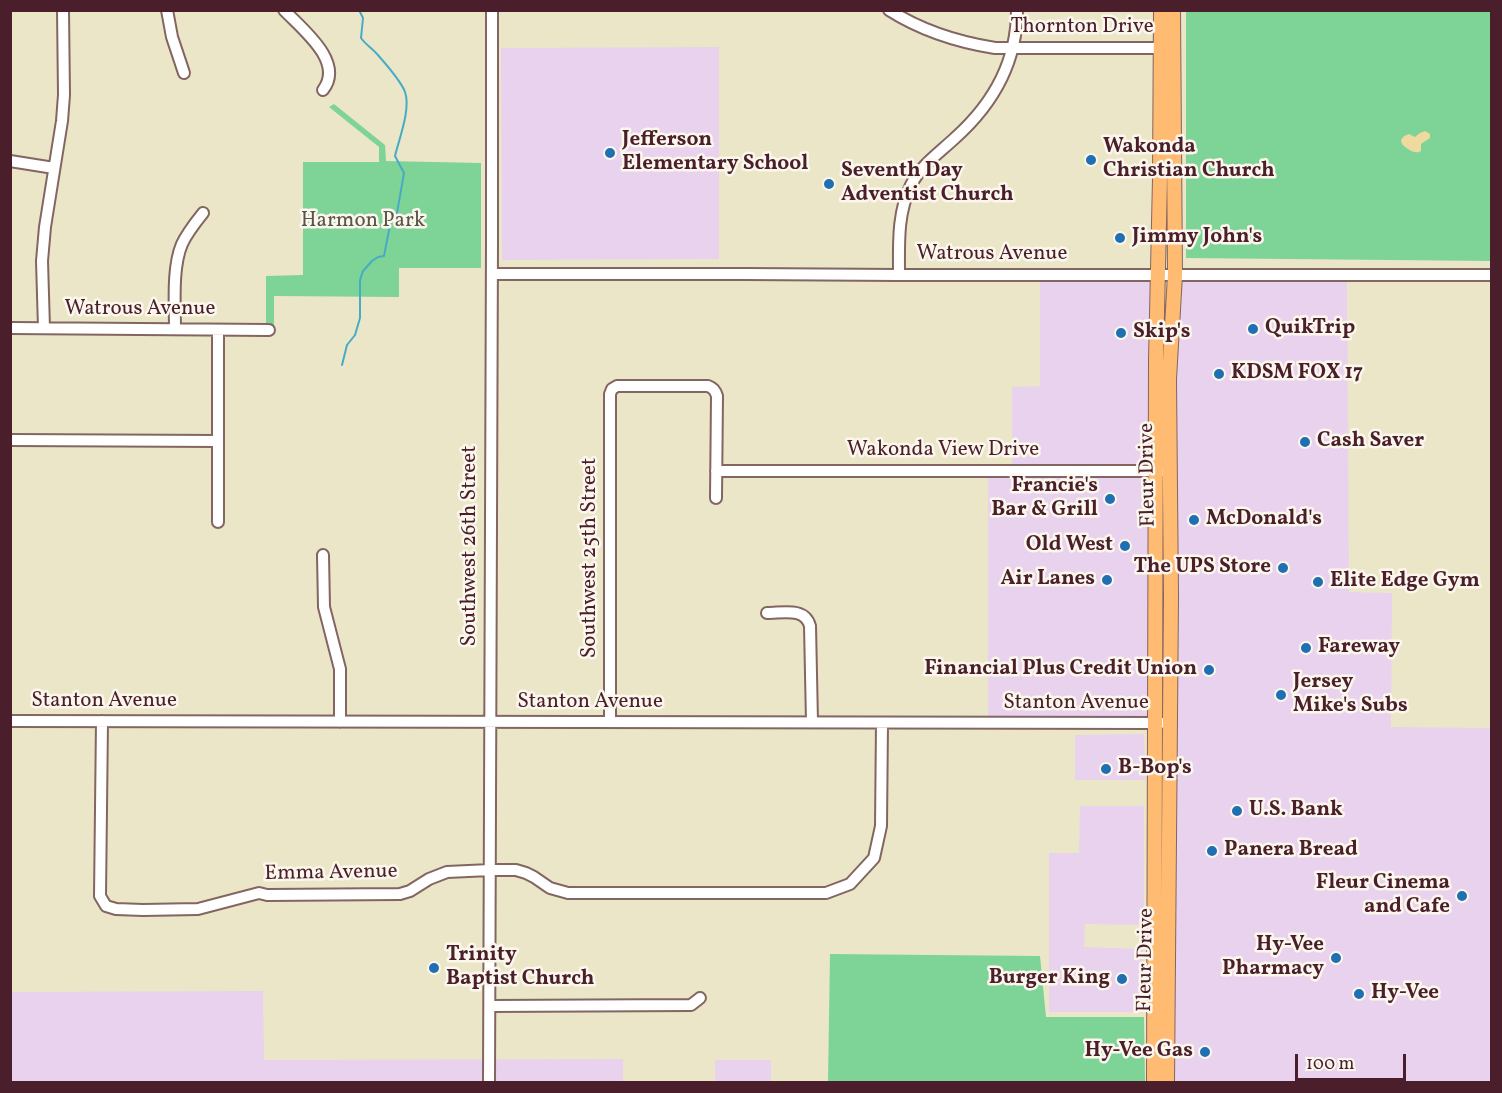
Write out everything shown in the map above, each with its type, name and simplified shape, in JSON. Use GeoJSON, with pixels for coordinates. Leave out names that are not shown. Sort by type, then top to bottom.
{"type":"FeatureCollection","features":[{"type":"Feature","properties":{"kind":"main road","name":"Fleur Drive"},"geometry":{"type":"LineString","coordinates":[[1154,1083],[1155,723],[1163,471],[1175,275],[1167,48],[1161,10]]}},
{"type":"Feature","properties":{"kind":"main road","name":"Fleur Drive"},"geometry":{"type":"LineString","coordinates":[[1167,1083],[1170,724],[1157,276],[1167,48],[1173,10]]}},
{"type":"Feature","properties":{"kind":"street"},"geometry":{"type":"LineString","coordinates":[[44,328],[42,261],[64,95],[63,10]]}},
{"type":"Feature","properties":{"kind":"street"},"geometry":{"type":"LineString","coordinates":[[167,10],[172,37],[184,73]]}},
{"type":"Feature","properties":{"kind":"street"},"geometry":{"type":"LineString","coordinates":[[284,10],[325,56],[329,77],[328,84],[323,90]]}},
{"type":"Feature","properties":{"kind":"street","name":"Southwest 26th Street"},"geometry":{"type":"LineString","coordinates":[[489,1083],[492,10]]}},
{"type":"Feature","properties":{"kind":"street","name":"Thornton Drive"},"geometry":{"type":"LineString","coordinates":[[889,10],[924,30],[947,38],[995,48],[1167,48]]}},
{"type":"Feature","properties":{"kind":"street"},"geometry":{"type":"LineString","coordinates":[[899,275],[900,218],[911,185],[931,158],[981,111],[1002,78],[1014,48],[1017,34],[1017,10]]}},
{"type":"Feature","properties":{"kind":"street"},"geometry":{"type":"LineString","coordinates":[[10,161],[54,168]]}},
{"type":"Feature","properties":{"kind":"street"},"geometry":{"type":"LineString","coordinates":[[175,329],[177,262],[188,232],[203,213]]}},
{"type":"Feature","properties":{"kind":"street","name":"Watrous Avenue"},"geometry":{"type":"LineString","coordinates":[[492,274],[1491,276]]}},
{"type":"Feature","properties":{"kind":"street","name":"Watrous Avenue"},"geometry":{"type":"LineString","coordinates":[[10,328],[269,330]]}},
{"type":"Feature","properties":{"kind":"street"},"geometry":{"type":"LineString","coordinates":[[218,330],[218,522]]}},
{"type":"Feature","properties":{"kind":"street","name":"Southwest 25th Street"},"geometry":{"type":"LineString","coordinates":[[610,722],[610,394],[612,389],[617,386],[708,386],[716,391],[716,471]]}},
{"type":"Feature","properties":{"kind":"street"},"geometry":{"type":"LineString","coordinates":[[10,440],[218,441]]}},
{"type":"Feature","properties":{"kind":"street"},"geometry":{"type":"LineString","coordinates":[[716,471],[716,498]]}},
{"type":"Feature","properties":{"kind":"street","name":"Wakonda View Drive"},"geometry":{"type":"LineString","coordinates":[[716,471],[1163,471]]}},
{"type":"Feature","properties":{"kind":"street"},"geometry":{"type":"LineString","coordinates":[[323,555],[324,607],[340,669],[340,722]]}},
{"type":"Feature","properties":{"kind":"street"},"geometry":{"type":"LineString","coordinates":[[767,613],[798,612],[809,621],[812,722]]}},
{"type":"Feature","properties":{"kind":"street","name":"Stanton Avenue"},"geometry":{"type":"LineString","coordinates":[[10,721],[1170,724]]}},
{"type":"Feature","properties":{"kind":"street","name":"Emma Avenue"},"geometry":{"type":"LineString","coordinates":[[102,721],[100,896],[106,906],[134,910],[198,909],[259,893],[391,895],[410,891],[429,879],[447,872],[490,870],[516,870],[534,877],[550,888],[575,894],[826,893],[850,884],[874,858],[882,826],[882,723]]}},
{"type":"Feature","properties":{"kind":"street"},"geometry":{"type":"LineString","coordinates":[[490,1006],[691,1005],[700,998]]}},
{"type":"Feature","properties":{"kind":"shaded area","name":"Jefferson Elementary School"},"geometry":{"type":"Polygon","coordinates":[[[719,47],[719,259],[502,260],[501,48],[719,47]]]}},
{"type":"Feature","properties":{"kind":"shaded area"},"geometry":{"type":"Polygon","coordinates":[[[1040,275],[1157,275],[1155,723],[988,723],[988,471],[1012,470],[1012,387],[1040,386],[1040,275]]]}},
{"type":"Feature","properties":{"kind":"shaded area"},"geometry":{"type":"Polygon","coordinates":[[[1175,275],[1347,275],[1349,592],[1392,593],[1391,727],[1491,728],[1491,1082],[1167,1082],[1175,275]]]}},
{"type":"Feature","properties":{"kind":"shaded area"},"geometry":{"type":"Polygon","coordinates":[[[1144,734],[1146,780],[1075,780],[1075,735],[1144,734]]]}},
{"type":"Feature","properties":{"kind":"shaded area"},"geometry":{"type":"Polygon","coordinates":[[[1080,806],[1144,806],[1144,925],[1085,924],[1084,947],[1143,949],[1142,1012],[1049,1012],[1049,853],[1079,853],[1080,806]]]}},
{"type":"Feature","properties":{"kind":"shaded area"},"geometry":{"type":"Polygon","coordinates":[[[263,991],[264,1060],[623,1059],[623,1082],[11,1082],[10,992],[263,991]]]}},
{"type":"Feature","properties":{"kind":"shaded area"},"geometry":{"type":"Polygon","coordinates":[[[715,1060],[771,1060],[771,1082],[715,1082],[715,1060]]]}},
{"type":"Feature","properties":{"kind":"green space"},"geometry":{"type":"Polygon","coordinates":[[[1186,11],[1491,11],[1491,261],[1186,258],[1186,11]]]}},
{"type":"Feature","properties":{"kind":"green space","name":"Harmon Park"},"geometry":{"type":"Polygon","coordinates":[[[334,104],[385,145],[386,161],[481,163],[481,268],[399,268],[399,297],[274,296],[274,325],[266,325],[266,276],[303,275],[303,162],[379,162],[379,147],[329,107],[334,104]]]}},
{"type":"Feature","properties":{"kind":"green space"},"geometry":{"type":"Polygon","coordinates":[[[830,954],[1040,956],[1046,1017],[1144,1017],[1145,1082],[828,1082],[830,954]]]}},
{"type":"Feature","properties":{"kind":"sand"},"geometry":{"type":"Polygon","coordinates":[[[1425,131],[1430,134],[1430,138],[1421,144],[1421,151],[1414,152],[1402,144],[1401,140],[1404,136],[1409,134],[1415,137],[1425,131]]]}},
{"type":"Feature","properties":{"kind":"waterway"},"geometry":{"type":"LineString","coordinates":[[342,365],[347,345],[355,335],[360,318],[360,280],[363,271],[372,261],[384,256],[390,225],[397,213],[404,173],[395,156],[406,115],[405,92],[388,67],[361,38],[363,18],[359,10]]}},
{"type":"Feature","properties":{"kind":"place","name":"Jefferson Elementary School"},"geometry":{"type":"Point","coordinates":[610,153]}},
{"type":"Feature","properties":{"kind":"place","name":"Wakonda Christian Church"},"geometry":{"type":"Point","coordinates":[1091,160]}},
{"type":"Feature","properties":{"kind":"place","name":"Seventh Day Adventist Church"},"geometry":{"type":"Point","coordinates":[829,184]}},
{"type":"Feature","properties":{"kind":"place","name":"Jimmy John's"},"geometry":{"type":"Point","coordinates":[1120,238]}},
{"type":"Feature","properties":{"kind":"place","name":"QuikTrip"},"geometry":{"type":"Point","coordinates":[1253,329]}},
{"type":"Feature","properties":{"kind":"place","name":"Skip's"},"geometry":{"type":"Point","coordinates":[1121,333]}},
{"type":"Feature","properties":{"kind":"place","name":"KDSM FOX 17"},"geometry":{"type":"Point","coordinates":[1219,374]}},
{"type":"Feature","properties":{"kind":"place","name":"Cash Saver"},"geometry":{"type":"Point","coordinates":[1305,442]}},
{"type":"Feature","properties":{"kind":"place","name":"Francie's Bar & Grill"},"geometry":{"type":"Point","coordinates":[1110,499]}},
{"type":"Feature","properties":{"kind":"place","name":"McDonald's"},"geometry":{"type":"Point","coordinates":[1194,520]}},
{"type":"Feature","properties":{"kind":"place","name":"Old West"},"geometry":{"type":"Point","coordinates":[1125,546]}},
{"type":"Feature","properties":{"kind":"place","name":"The UPS Store"},"geometry":{"type":"Point","coordinates":[1283,568]}},
{"type":"Feature","properties":{"kind":"place","name":"Air Lanes"},"geometry":{"type":"Point","coordinates":[1107,580]}},
{"type":"Feature","properties":{"kind":"place","name":"Elite Edge Gym"},"geometry":{"type":"Point","coordinates":[1318,582]}},
{"type":"Feature","properties":{"kind":"place","name":"Fareway"},"geometry":{"type":"Point","coordinates":[1306,648]}},
{"type":"Feature","properties":{"kind":"place","name":"Financial Plus Credit Union"},"geometry":{"type":"Point","coordinates":[1209,670]}},
{"type":"Feature","properties":{"kind":"place","name":"Jersey Mike's Subs"},"geometry":{"type":"Point","coordinates":[1281,695]}},
{"type":"Feature","properties":{"kind":"place","name":"B-Bop's"},"geometry":{"type":"Point","coordinates":[1106,769]}},
{"type":"Feature","properties":{"kind":"place","name":"U.S. Bank"},"geometry":{"type":"Point","coordinates":[1237,811]}},
{"type":"Feature","properties":{"kind":"place","name":"Panera Bread"},"geometry":{"type":"Point","coordinates":[1212,851]}},
{"type":"Feature","properties":{"kind":"place","name":"Fleur Cinema and Cafe"},"geometry":{"type":"Point","coordinates":[1462,896]}},
{"type":"Feature","properties":{"kind":"place","name":"Hy-Vee Pharmacy"},"geometry":{"type":"Point","coordinates":[1336,958]}},
{"type":"Feature","properties":{"kind":"place","name":"Trinity Baptist Church"},"geometry":{"type":"Point","coordinates":[434,968]}},
{"type":"Feature","properties":{"kind":"place","name":"Burger King"},"geometry":{"type":"Point","coordinates":[1122,979]}},
{"type":"Feature","properties":{"kind":"place","name":"Hy-Vee"},"geometry":{"type":"Point","coordinates":[1359,994]}},
{"type":"Feature","properties":{"kind":"place","name":"Hy-Vee Gas"},"geometry":{"type":"Point","coordinates":[1205,1052]}}]}
